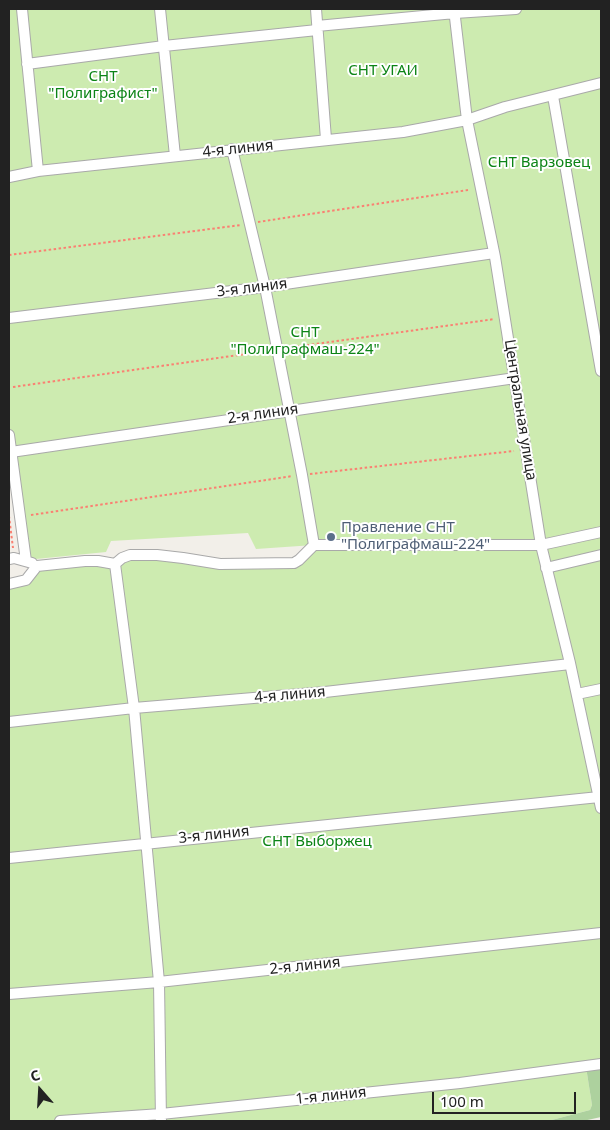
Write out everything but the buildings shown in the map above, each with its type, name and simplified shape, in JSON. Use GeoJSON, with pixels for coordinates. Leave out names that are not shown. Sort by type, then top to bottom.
{"type":"FeatureCollection","features":[{"type":"Feature","properties":{"kind":"street"},"geometry":{"type":"LineString","coordinates":[[22,9],[38,171]]}},
{"type":"Feature","properties":{"kind":"street"},"geometry":{"type":"LineString","coordinates":[[160,9],[175,156]]}},
{"type":"Feature","properties":{"kind":"street"},"geometry":{"type":"LineString","coordinates":[[316,9],[326,139]]}},
{"type":"Feature","properties":{"kind":"street"},"geometry":{"type":"LineString","coordinates":[[27,64],[455,11],[516,9]]}},
{"type":"Feature","properties":{"kind":"street","name":"Центральная улица"},"geometry":{"type":"LineString","coordinates":[[455,11],[466,120],[494,254],[541,545],[577,694],[601,808]]}},
{"type":"Feature","properties":{"kind":"street","name":"4-я линия"},"geometry":{"type":"LineString","coordinates":[[9,177],[38,171],[403,132],[466,120],[505,107],[601,84]]}},
{"type":"Feature","properties":{"kind":"street"},"geometry":{"type":"LineString","coordinates":[[553,96],[601,371]]}},
{"type":"Feature","properties":{"kind":"street"},"geometry":{"type":"LineString","coordinates":[[232,150],[265,287],[314,545]]}},
{"type":"Feature","properties":{"kind":"street","name":"3-я линия"},"geometry":{"type":"LineString","coordinates":[[9,318],[265,287],[494,254]]}},
{"type":"Feature","properties":{"kind":"street","name":"2-я линия"},"geometry":{"type":"LineString","coordinates":[[11,452],[515,378]]}},
{"type":"Feature","properties":{"kind":"street"},"geometry":{"type":"LineString","coordinates":[[9,434],[26,561]]}},
{"type":"Feature","properties":{"kind":"street"},"geometry":{"type":"LineString","coordinates":[[115,564],[122,558],[130,555],[157,555],[220,564],[294,563],[314,545],[541,545],[601,532]]}},
{"type":"Feature","properties":{"kind":"street"},"geometry":{"type":"LineString","coordinates":[[546,568],[601,555]]}},
{"type":"Feature","properties":{"kind":"street"},"geometry":{"type":"LineString","coordinates":[[12,559],[26,561],[37,566],[86,561],[115,564]]}},
{"type":"Feature","properties":{"kind":"street"},"geometry":{"type":"LineString","coordinates":[[115,564],[134,708],[159,982],[161,1118]]}},
{"type":"Feature","properties":{"kind":"street"},"geometry":{"type":"LineString","coordinates":[[9,584],[26,580],[37,566]]}},
{"type":"Feature","properties":{"kind":"street","name":"4-я линия"},"geometry":{"type":"LineString","coordinates":[[9,722],[134,708],[325,692],[570,664]]}},
{"type":"Feature","properties":{"kind":"street"},"geometry":{"type":"LineString","coordinates":[[577,694],[601,689]]}},
{"type":"Feature","properties":{"kind":"street","name":"3-я линия"},"geometry":{"type":"LineString","coordinates":[[9,858],[145,842],[598,797]]}},
{"type":"Feature","properties":{"kind":"street","name":"2-я линия"},"geometry":{"type":"LineString","coordinates":[[9,994],[159,982],[601,933]]}},
{"type":"Feature","properties":{"kind":"street","name":"1-я линия"},"geometry":{"type":"LineString","coordinates":[[60,1121],[161,1118],[460,1083],[601,1064]]}},
{"type":"Feature","properties":{"kind":"path"},"geometry":{"type":"LineString","coordinates":[[9,255],[250,224],[468,190]]}},
{"type":"Feature","properties":{"kind":"path"},"geometry":{"type":"LineString","coordinates":[[13,387],[495,318]]}},
{"type":"Feature","properties":{"kind":"path"},"geometry":{"type":"LineString","coordinates":[[31,515],[302,475],[514,451]]}},
{"type":"Feature","properties":{"kind":"path"},"geometry":{"type":"LineString","coordinates":[[9,516],[12,559]]}},
{"type":"Feature","properties":{"kind":"green space"},"geometry":{"type":"Polygon","coordinates":[[[9,9],[601,9],[601,1064],[586,1067],[592,1105],[590,1110],[548,1121],[9,1121],[9,583],[26,580],[34,569],[108,564],[126,557],[218,562],[294,563],[314,545],[256,549],[248,533],[111,541],[106,552],[26,560],[9,435],[9,9]]]}},
{"type":"Feature","properties":{"kind":"green space"},"geometry":{"type":"Polygon","coordinates":[[[601,1064],[601,1117],[583,1121],[548,1121],[590,1110],[592,1105],[586,1067],[601,1064]]]}},
{"type":"Feature","properties":{"kind":"place","name":"Правление СНТ \"Полиграфмаш-224\""},"geometry":{"type":"Point","coordinates":[331,537]}},
{"type":"Feature","properties":{"kind":"park label","name":"СНТ УГАИ"},"geometry":{"type":"Point","coordinates":[383,71]}},
{"type":"Feature","properties":{"kind":"park label","name":"СНТ \"Полиграфист\""},"geometry":{"type":"Point","coordinates":[103,86]}},
{"type":"Feature","properties":{"kind":"park label","name":"СНТ Варзовец"},"geometry":{"type":"Point","coordinates":[539,163]}},
{"type":"Feature","properties":{"kind":"park label","name":"СНТ \"Полиграфмаш-224\""},"geometry":{"type":"Point","coordinates":[305,342]}},
{"type":"Feature","properties":{"kind":"park label","name":"СНТ Выборжец"},"geometry":{"type":"Point","coordinates":[317,842]}}]}
